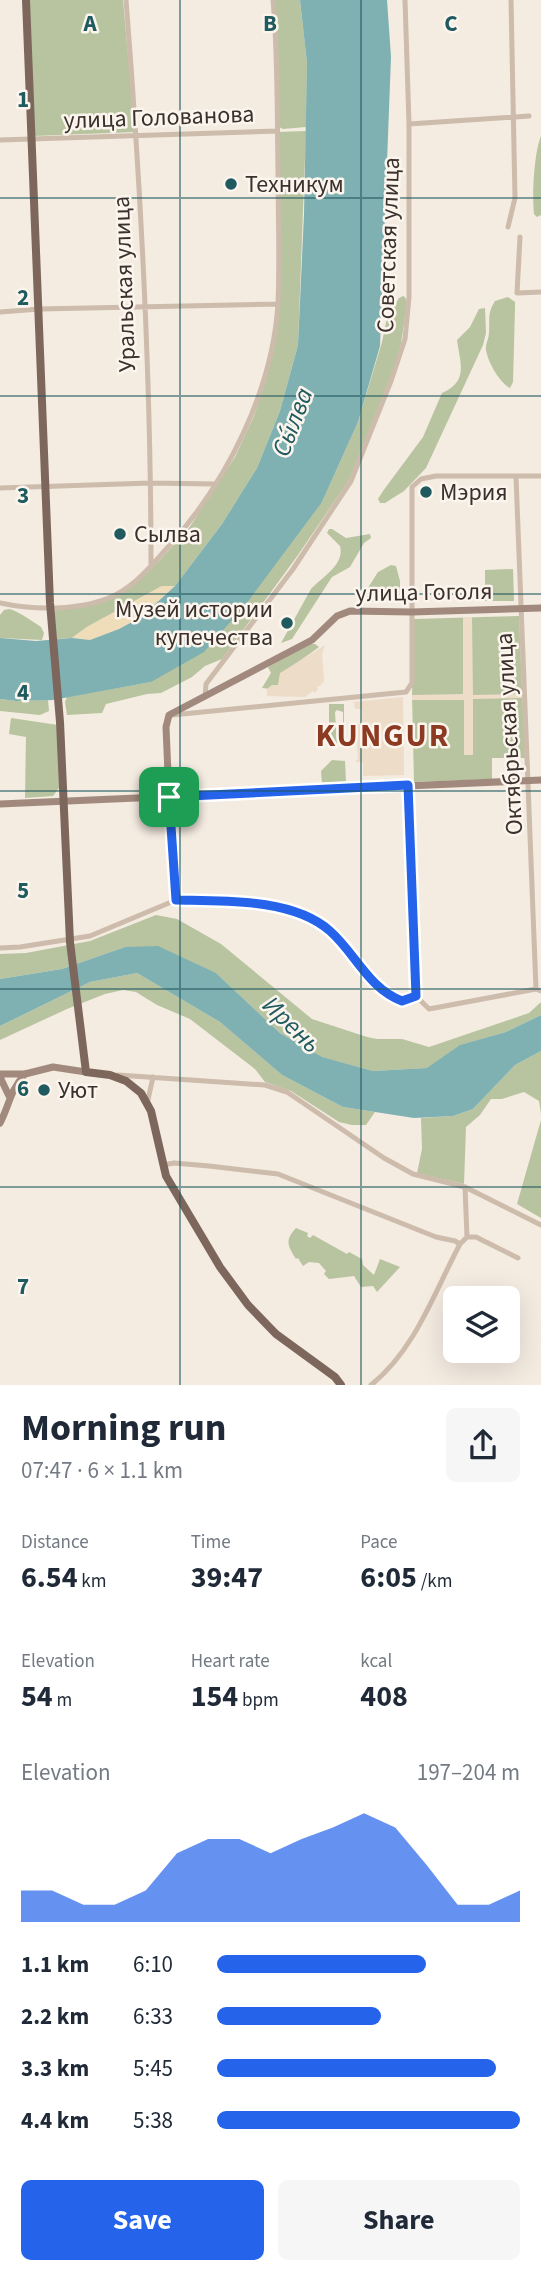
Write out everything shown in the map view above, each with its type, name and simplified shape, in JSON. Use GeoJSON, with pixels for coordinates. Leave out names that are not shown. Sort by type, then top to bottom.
{"type":"FeatureCollection","features":[{"type":"Feature","properties":{"kind":"main road"},"geometry":{"type":"LineString","coordinates":[[26,0],[50,610],[60,718],[70,941],[86,1072],[110,1075],[126,1081],[141,1093],[151,1111],[166,1177],[220,1267],[248,1305],[276,1334],[335,1377],[341,1385]]}},
{"type":"Feature","properties":{"kind":"street","name":"Уральская улица"},"geometry":{"type":"LineString","coordinates":[[125,0],[137,134],[146,307],[151,567]]}},
{"type":"Feature","properties":{"kind":"street"},"geometry":{"type":"LineString","coordinates":[[0,603],[50,610],[105,599],[127,589],[188,526],[236,451],[251,418],[271,350],[278,304],[273,0]]}},
{"type":"Feature","properties":{"kind":"street","name":"Советская улица"},"geometry":{"type":"LineString","coordinates":[[205,697],[206,684],[293,569],[351,481],[405,339],[409,297],[409,124],[405,0]]}},
{"type":"Feature","properties":{"kind":"street"},"geometry":{"type":"LineString","coordinates":[[509,227],[515,198],[511,0]]}},
{"type":"Feature","properties":{"kind":"street"},"geometry":{"type":"LineString","coordinates":[[409,124],[529,116]]}},
{"type":"Feature","properties":{"kind":"street","name":"улица Голованова"},"geometry":{"type":"LineString","coordinates":[[0,140],[277,131]]}},
{"type":"Feature","properties":{"kind":"street"},"geometry":{"type":"LineString","coordinates":[[520,237],[517,293],[541,292]]}},
{"type":"Feature","properties":{"kind":"street"},"geometry":{"type":"LineString","coordinates":[[0,312],[278,304]]}},
{"type":"Feature","properties":{"kind":"street"},"geometry":{"type":"LineString","coordinates":[[176,900],[166,727],[169,715],[407,691],[412,683],[412,487],[421,479],[436,476],[541,476]]}},
{"type":"Feature","properties":{"kind":"street","name":"Октябрьская улица"},"geometry":{"type":"LineString","coordinates":[[516,477],[523,691],[538,990]]}},
{"type":"Feature","properties":{"kind":"street"},"geometry":{"type":"LineString","coordinates":[[0,488],[151,483],[214,484]]}},
{"type":"Feature","properties":{"kind":"street","name":"улица Гоголя"},"geometry":{"type":"LineString","coordinates":[[169,715],[312,640],[337,616],[350,611],[541,608]]}},
{"type":"Feature","properties":{"kind":"street"},"geometry":{"type":"LineString","coordinates":[[0,804],[541,780]]}},
{"type":"Feature","properties":{"kind":"street"},"geometry":{"type":"LineString","coordinates":[[408,785],[416,996],[429,1009],[538,990]]}},
{"type":"Feature","properties":{"kind":"street"},"geometry":{"type":"LineString","coordinates":[[0,948],[70,941],[90,936],[176,900],[258,904],[306,914],[330,930],[387,995],[402,1001],[416,996]]}},
{"type":"Feature","properties":{"kind":"street"},"geometry":{"type":"LineString","coordinates":[[533,919],[541,922]]}},
{"type":"Feature","properties":{"kind":"street"},"geometry":{"type":"LineString","coordinates":[[0,1123],[8,1108],[9,1096],[0,1076],[25,1074],[53,1067],[86,1072]]}},
{"type":"Feature","properties":{"kind":"street"},"geometry":{"type":"LineString","coordinates":[[9,1096],[25,1074]]}},
{"type":"Feature","properties":{"kind":"street"},"geometry":{"type":"LineString","coordinates":[[110,1075],[265,1085],[287,1092],[384,1158],[413,1174],[465,1188],[541,1225]]}},
{"type":"Feature","properties":{"kind":"street"},"geometry":{"type":"LineString","coordinates":[[147,1104],[153,1077]]}},
{"type":"Feature","properties":{"kind":"street"},"geometry":{"type":"LineString","coordinates":[[163,1165],[174,1163],[278,1174],[460,1244]]}},
{"type":"Feature","properties":{"kind":"street"},"geometry":{"type":"LineString","coordinates":[[465,1188],[467,1237]]}},
{"type":"Feature","properties":{"kind":"street"},"geometry":{"type":"LineString","coordinates":[[371,1385],[389,1371],[408,1346],[460,1244],[467,1237],[476,1237],[518,1258]]}},
{"type":"Feature","properties":{"kind":"green space"},"geometry":{"type":"Polygon","coordinates":[[[29,0],[123,0],[135,132],[34,136],[29,0]]]}},
{"type":"Feature","properties":{"kind":"green space"},"geometry":{"type":"Polygon","coordinates":[[[273,0],[300,0],[307,63],[306,127],[279,127],[273,0]]]}},
{"type":"Feature","properties":{"kind":"green space"},"geometry":{"type":"Polygon","coordinates":[[[306,131],[298,345],[280,411],[257,468],[222,524],[175,586],[162,586],[72,638],[57,639],[52,611],[107,601],[158,562],[189,528],[235,457],[262,391],[280,303],[278,132],[306,131]]]}},
{"type":"Feature","properties":{"kind":"green space"},"geometry":{"type":"Polygon","coordinates":[[[541,136],[541,215],[537,217],[534,214],[533,185],[541,136]]]}},
{"type":"Feature","properties":{"kind":"green space"},"geometry":{"type":"Polygon","coordinates":[[[403,296],[407,303],[401,344],[394,368],[349,480],[222,659],[205,666],[192,677],[161,693],[106,704],[102,713],[67,715],[67,697],[151,682],[322,502],[358,422],[387,318],[403,296]]]}},
{"type":"Feature","properties":{"kind":"green space"},"geometry":{"type":"Polygon","coordinates":[[[508,297],[515,302],[513,382],[510,388],[495,371],[486,348],[492,305],[495,301],[508,297]]]}},
{"type":"Feature","properties":{"kind":"green space"},"geometry":{"type":"Polygon","coordinates":[[[485,308],[486,333],[483,345],[426,468],[404,491],[385,503],[380,503],[378,499],[383,491],[423,437],[442,393],[456,383],[461,371],[457,340],[470,327],[479,309],[485,308]]]}},
{"type":"Feature","properties":{"kind":"green space"},"geometry":{"type":"Polygon","coordinates":[[[329,529],[346,538],[370,534],[371,538],[364,543],[350,567],[332,577],[292,639],[281,643],[311,589],[332,570],[339,559],[340,546],[327,533],[329,529]]]}},
{"type":"Feature","properties":{"kind":"green space"},"geometry":{"type":"Polygon","coordinates":[[[391,565],[396,566],[400,581],[400,599],[367,602],[361,599],[378,572],[391,565]]]}},
{"type":"Feature","properties":{"kind":"green space"},"geometry":{"type":"Polygon","coordinates":[[[513,569],[514,601],[485,601],[485,570],[513,569]]]}},
{"type":"Feature","properties":{"kind":"green space"},"geometry":{"type":"Polygon","coordinates":[[[9,609],[41,627],[44,633],[42,640],[0,638],[0,615],[9,609]]]}},
{"type":"Feature","properties":{"kind":"green space"},"geometry":{"type":"Polygon","coordinates":[[[519,616],[525,758],[492,758],[492,779],[414,782],[414,619],[519,616]]]}},
{"type":"Feature","properties":{"kind":"green space"},"geometry":{"type":"Polygon","coordinates":[[[310,644],[319,647],[283,673],[278,686],[262,688],[271,673],[268,667],[310,644]]]}},
{"type":"Feature","properties":{"kind":"green space"},"geometry":{"type":"Polygon","coordinates":[[[0,699],[48,700],[49,711],[40,715],[0,711],[0,699]]]}},
{"type":"Feature","properties":{"kind":"green space"},"geometry":{"type":"Polygon","coordinates":[[[329,704],[344,704],[344,731],[339,731],[343,729],[343,712],[335,712],[337,745],[329,745],[329,704]]]}},
{"type":"Feature","properties":{"kind":"green space"},"geometry":{"type":"Polygon","coordinates":[[[11,718],[58,725],[59,788],[53,796],[25,798],[26,737],[9,734],[11,718]]]}},
{"type":"Feature","properties":{"kind":"green space"},"geometry":{"type":"Polygon","coordinates":[[[332,760],[345,761],[346,782],[322,784],[321,771],[332,760]]]}},
{"type":"Feature","properties":{"kind":"green space"},"geometry":{"type":"Polygon","coordinates":[[[156,915],[177,919],[221,944],[312,1019],[367,1037],[402,1039],[429,1047],[529,1013],[541,1002],[541,1015],[506,1032],[461,1045],[428,1068],[373,1071],[321,1057],[280,1033],[216,973],[125,947],[62,969],[0,979],[0,954],[26,953],[90,941],[156,915]]]}},
{"type":"Feature","properties":{"kind":"green space"},"geometry":{"type":"Polygon","coordinates":[[[137,973],[220,1022],[282,1075],[343,1107],[375,1112],[366,1125],[339,1122],[291,1091],[265,1082],[255,1069],[190,1019],[157,1005],[136,992],[123,990],[105,994],[0,1040],[0,1026],[90,982],[137,973]]]}},
{"type":"Feature","properties":{"kind":"green space"},"geometry":{"type":"Polygon","coordinates":[[[541,1051],[541,1114],[539,1101],[524,1092],[502,1099],[491,1099],[480,1115],[466,1127],[464,1184],[417,1173],[422,1149],[421,1118],[453,1116],[473,1109],[515,1065],[541,1051]]]}},
{"type":"Feature","properties":{"kind":"green space"},"geometry":{"type":"Polygon","coordinates":[[[541,1120],[541,1218],[517,1204],[541,1120]]]}},
{"type":"Feature","properties":{"kind":"green space"},"geometry":{"type":"Polygon","coordinates":[[[296,1228],[308,1233],[310,1238],[313,1235],[347,1254],[349,1252],[362,1259],[363,1265],[374,1275],[380,1259],[400,1267],[377,1292],[373,1286],[361,1287],[354,1276],[329,1279],[319,1263],[309,1262],[303,1266],[298,1258],[296,1259],[288,1243],[296,1228]]]}},
{"type":"Feature","properties":{"kind":"sand"},"geometry":{"type":"Polygon","coordinates":[[[162,586],[175,586],[141,617],[90,640],[72,638],[87,627],[162,586]]]}},
{"type":"Feature","properties":{"kind":"shaded area"},"geometry":{"type":"Polygon","coordinates":[[[463,617],[472,617],[473,695],[522,694],[522,698],[473,699],[473,755],[464,755],[464,700],[412,700],[412,695],[463,694],[463,617]]]}},
{"type":"Feature","properties":{"kind":"shaded area"},"geometry":{"type":"Polygon","coordinates":[[[325,645],[322,654],[324,681],[317,686],[315,693],[313,691],[305,697],[267,696],[267,689],[278,685],[280,673],[325,645]]]}},
{"type":"Feature","properties":{"kind":"shaded area"},"geometry":{"type":"Polygon","coordinates":[[[403,697],[404,775],[363,776],[363,762],[356,762],[355,724],[362,724],[362,709],[355,709],[354,702],[403,697]]]}},
{"type":"Feature","properties":{"kind":"water","name":"Сы́лва"},"geometry":{"type":"Polygon","coordinates":[[[300,0],[387,0],[391,57],[380,346],[358,422],[322,502],[246,604],[204,652],[151,682],[53,700],[0,699],[0,638],[36,641],[72,638],[90,640],[141,617],[175,586],[222,524],[257,468],[280,411],[298,345],[307,63],[300,0]]]}},
{"type":"Feature","properties":{"kind":"water"},"geometry":{"type":"Polygon","coordinates":[[[158,946],[216,973],[280,1033],[322,1057],[373,1071],[427,1068],[460,1045],[506,1032],[541,1015],[541,1051],[515,1065],[473,1109],[453,1116],[414,1118],[343,1107],[282,1075],[220,1022],[137,973],[90,982],[0,1026],[0,979],[62,969],[125,947],[158,946]]]}},
{"type":"Feature","properties":{"kind":"place","name":"Техникум"},"geometry":{"type":"Point","coordinates":[231,184]}},
{"type":"Feature","properties":{"kind":"place","name":"Мэрия"},"geometry":{"type":"Point","coordinates":[426,492]}},
{"type":"Feature","properties":{"kind":"place","name":"Сылва"},"geometry":{"type":"Point","coordinates":[120,534]}},
{"type":"Feature","properties":{"kind":"place","name":"Музей истории купечества"},"geometry":{"type":"Point","coordinates":[287,623]}},
{"type":"Feature","properties":{"kind":"place","name":"Уют"},"geometry":{"type":"Point","coordinates":[44,1090]}},
{"type":"Feature","properties":{"kind":"district","name":"KUNGUR"},"geometry":{"type":"Point","coordinates":[383,735]}},
{"type":"Feature","properties":{"kind":"route"},"geometry":{"type":"LineString","coordinates":[[408,785],[416,996],[402,1001],[387,995],[330,930],[306,914],[258,904],[176,900],[169,797],[408,785]]}},
{"type":"Feature","properties":{"kind":"water label","name":"Ирень"},"geometry":{"type":"Point","coordinates":[292,1024]}}]}
